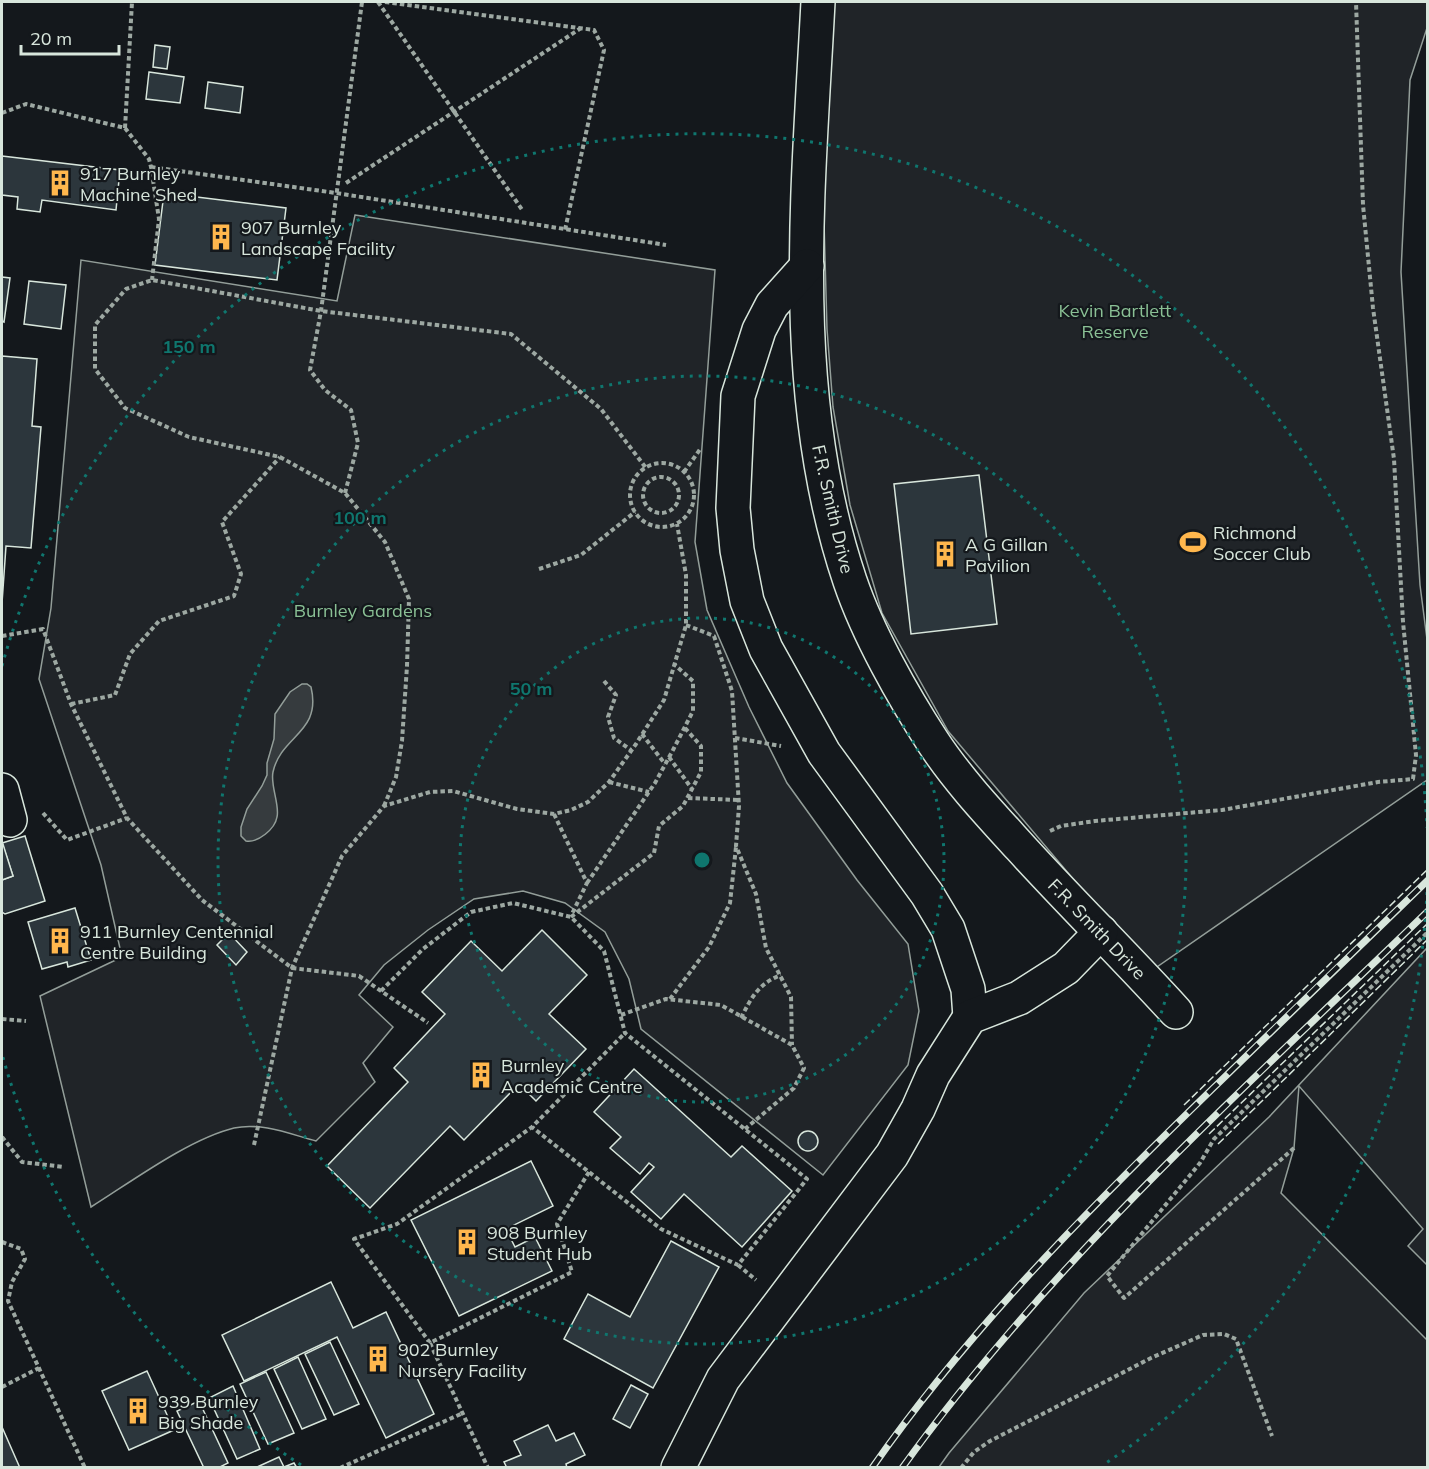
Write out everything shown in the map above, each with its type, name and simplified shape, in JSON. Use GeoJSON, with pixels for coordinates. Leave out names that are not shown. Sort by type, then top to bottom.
{"type":"FeatureCollection","features":[{"type":"Feature","properties":{"kind":"street","name":"F.R. Smith Drive"},"geometry":{"type":"LineString","coordinates":[[818,2],[807,266],[808,350],[814,427],[838,541],[851,585],[890,669],[934,744],[977,800],[1020,848],[1176,1012]]}},
{"type":"Feature","properties":{"kind":"street"},"geometry":{"type":"LineString","coordinates":[[807,266],[772,305],[763,321],[738,396],[733,508],[737,550],[747,601],[766,649],[824,753],[927,894],[948,929],[968,989],[970,1017]]}},
{"type":"Feature","properties":{"kind":"street"},"geometry":{"type":"LineString","coordinates":[[678,1467],[723,1379],[892,1155],[918,1109],[933,1075],[970,1017],[1019,998],[1066,969],[1101,932]]}},
{"type":"Feature","properties":{"kind":"path"},"geometry":{"type":"LineString","coordinates":[[125,128],[132,2]]}},
{"type":"Feature","properties":{"kind":"path"},"geometry":{"type":"LineString","coordinates":[[345,493],[358,443],[351,410],[325,390],[310,370],[321,311],[362,2]]}},
{"type":"Feature","properties":{"kind":"path"},"geometry":{"type":"LineString","coordinates":[[378,2],[523,211]]}},
{"type":"Feature","properties":{"kind":"path"},"geometry":{"type":"LineString","coordinates":[[385,2],[594,30],[604,50],[566,230]]}},
{"type":"Feature","properties":{"kind":"path"},"geometry":{"type":"LineString","coordinates":[[1020,848],[1060,826],[1222,810],[1378,782],[1413,779],[1416,755],[1403,622],[1394,459],[1373,309],[1363,205],[1356,2]]}},
{"type":"Feature","properties":{"kind":"path"},"geometry":{"type":"LineString","coordinates":[[346,183],[581,28]]}},
{"type":"Feature","properties":{"kind":"path"},"geometry":{"type":"LineString","coordinates":[[2,113],[26,104],[125,128],[149,159],[159,219],[152,280]]}},
{"type":"Feature","properties":{"kind":"path"},"geometry":{"type":"LineString","coordinates":[[150,167],[336,193],[666,245]]}},
{"type":"Feature","properties":{"kind":"path"},"geometry":{"type":"LineString","coordinates":[[254,1145],[292,968],[342,856],[384,806],[396,777],[402,741],[408,666],[409,599],[385,542],[345,493],[280,457],[189,437],[125,408],[95,369],[95,325],[126,289],[152,280],[321,311],[511,334],[601,409],[646,468]]}},
{"type":"Feature","properties":{"kind":"path"},"geometry":{"type":"LineString","coordinates":[[71,704],[116,695],[130,654],[159,621],[234,596],[241,574],[222,522],[280,457]]}},
{"type":"Feature","properties":{"kind":"path"},"geometry":{"type":"LineString","coordinates":[[655,464],[675,466],[690,480],[694,489],[694,500],[685,518],[677,524],[659,527],[649,525],[635,512],[630,493],[638,474],[646,468],[655,464]]}},
{"type":"Feature","properties":{"kind":"path"},"geometry":{"type":"LineString","coordinates":[[657,477],[668,478],[679,490],[678,501],[672,510],[655,511],[646,504],[645,487],[657,477]]}},
{"type":"Feature","properties":{"kind":"path"},"geometry":{"type":"LineString","coordinates":[[539,569],[581,555],[635,512]]}},
{"type":"Feature","properties":{"kind":"path"},"geometry":{"type":"LineString","coordinates":[[384,806],[430,792],[453,791],[517,809],[554,814],[571,810],[588,802],[609,782],[664,700],[686,625],[686,575],[677,524]]}},
{"type":"Feature","properties":{"kind":"path"},"geometry":{"type":"LineString","coordinates":[[669,999],[709,947],[730,903],[739,800],[732,691],[714,636],[686,625]]}},
{"type":"Feature","properties":{"kind":"path"},"geometry":{"type":"LineString","coordinates":[[2,636],[43,629],[71,704],[127,818],[202,900],[292,968],[359,976],[428,1023]]}},
{"type":"Feature","properties":{"kind":"path"},"geometry":{"type":"LineString","coordinates":[[571,917],[587,883],[649,792],[693,711],[693,681],[675,665]]}},
{"type":"Feature","properties":{"kind":"path"},"geometry":{"type":"LineString","coordinates":[[604,681],[616,695],[608,717],[614,738],[631,750]]}},
{"type":"Feature","properties":{"kind":"path"},"geometry":{"type":"LineString","coordinates":[[571,917],[654,853],[659,826],[683,806],[688,798],[701,772],[701,746],[684,727]]}},
{"type":"Feature","properties":{"kind":"path"},"geometry":{"type":"LineString","coordinates":[[642,734],[665,764]]}},
{"type":"Feature","properties":{"kind":"path"},"geometry":{"type":"LineString","coordinates":[[669,757],[692,789]]}},
{"type":"Feature","properties":{"kind":"path"},"geometry":{"type":"LineString","coordinates":[[609,782],[649,792]]}},
{"type":"Feature","properties":{"kind":"path"},"geometry":{"type":"LineString","coordinates":[[688,798],[739,800]]}},
{"type":"Feature","properties":{"kind":"path"},"geometry":{"type":"LineString","coordinates":[[6,805],[41,810],[67,840],[127,818]]}},
{"type":"Feature","properties":{"kind":"path"},"geometry":{"type":"LineString","coordinates":[[554,814],[587,883]]}},
{"type":"Feature","properties":{"kind":"path"},"geometry":{"type":"LineString","coordinates":[[736,846],[756,894],[766,948],[791,997],[792,1045],[804,1068],[794,1088],[745,1129]]}},
{"type":"Feature","properties":{"kind":"path"},"geometry":{"type":"LineString","coordinates":[[381,991],[423,949],[471,912],[513,903],[571,917],[604,951],[625,1033],[807,1179],[738,1265],[661,1229],[532,1127]]}},
{"type":"Feature","properties":{"kind":"path"},"geometry":{"type":"LineString","coordinates":[[1294,1148],[1124,1298],[1107,1276],[1200,1163],[1214,1139],[1428,932]]}},
{"type":"Feature","properties":{"kind":"path"},"geometry":{"type":"LineString","coordinates":[[741,1018],[751,999],[767,980],[781,975]]}},
{"type":"Feature","properties":{"kind":"path"},"geometry":{"type":"LineString","coordinates":[[621,1015],[669,999],[720,1005],[792,1045]]}},
{"type":"Feature","properties":{"kind":"path"},"geometry":{"type":"LineString","coordinates":[[2,1019],[26,1022]]}},
{"type":"Feature","properties":{"kind":"path"},"geometry":{"type":"LineString","coordinates":[[488,1467],[430,1343],[354,1239],[397,1224],[532,1127],[625,1033]]}},
{"type":"Feature","properties":{"kind":"path"},"geometry":{"type":"LineString","coordinates":[[2,1137],[22,1162],[64,1167]]}},
{"type":"Feature","properties":{"kind":"path"},"geometry":{"type":"LineString","coordinates":[[430,1343],[572,1272],[557,1224],[589,1172]]}},
{"type":"Feature","properties":{"kind":"path"},"geometry":{"type":"LineString","coordinates":[[2,1242],[21,1249],[25,1259],[12,1281],[8,1301],[85,1467]]}},
{"type":"Feature","properties":{"kind":"path"},"geometry":{"type":"LineString","coordinates":[[961,1467],[974,1452],[999,1436],[1151,1358],[1203,1335],[1217,1333],[1231,1335],[1236,1339],[1272,1436]]}},
{"type":"Feature","properties":{"kind":"path"},"geometry":{"type":"LineString","coordinates":[[2,1387],[39,1368]]}},
{"type":"Feature","properties":{"kind":"path"},"geometry":{"type":"LineString","coordinates":[[340,1467],[463,1413]]}},
{"type":"Feature","properties":{"kind":"green space","name":"Kevin Bartlett Reserve"},"geometry":{"type":"Polygon","coordinates":[[[834,2],[1427,2],[1427,28],[1410,80],[1401,272],[1420,585],[1428,647],[1427,780],[1151,971],[948,731],[882,613],[850,505],[833,407],[827,329],[823,186],[834,2]]]}},
{"type":"Feature","properties":{"kind":"green space","name":"Burnley Gardens"},"geometry":{"type":"Polygon","coordinates":[[[355,215],[715,270],[695,542],[707,610],[749,707],[787,783],[857,880],[908,944],[919,1011],[908,1065],[823,1175],[641,1029],[629,979],[605,932],[565,903],[523,891],[474,899],[428,930],[384,965],[359,995],[393,1027],[363,1063],[375,1082],[316,1141],[265,1128],[234,1128],[198,1141],[91,1207],[40,996],[122,957],[101,865],[39,679],[51,608],[81,260],[337,301],[355,215]]]}},
{"type":"Feature","properties":{"kind":"green space"},"geometry":{"type":"Polygon","coordinates":[[[1427,948],[1427,1265],[1408,1246],[1423,1229],[1299,1086],[1294,1148],[1281,1193],[1427,1340],[1427,1467],[939,1467],[1084,1293],[1269,1117],[1427,948]]]}},
{"type":"Feature","properties":{"kind":"shaded area"},"geometry":{"type":"Polygon","coordinates":[[[302,684],[311,687],[313,702],[311,714],[306,724],[277,760],[273,772],[278,812],[276,822],[261,837],[246,841],[241,836],[241,827],[247,809],[267,775],[267,763],[274,739],[275,714],[290,692],[302,684]]]}},
{"type":"Feature","properties":{"kind":"building"},"geometry":{"type":"Polygon","coordinates":[[[155,45],[170,47],[167,69],[153,67],[155,45]]]}},
{"type":"Feature","properties":{"kind":"building"},"geometry":{"type":"Polygon","coordinates":[[[149,72],[184,77],[180,103],[146,99],[149,72]]]}},
{"type":"Feature","properties":{"kind":"building"},"geometry":{"type":"Polygon","coordinates":[[[208,82],[243,87],[240,113],[205,108],[208,82]]]}},
{"type":"Feature","properties":{"kind":"building","name":"917 Burnley Machine Shed"},"geometry":{"type":"Polygon","coordinates":[[[2,156],[120,170],[116,210],[42,200],[40,212],[17,209],[18,197],[2,195],[2,156]]]}},
{"type":"Feature","properties":{"kind":"building","name":"907 Burnley Landscape Facility"},"geometry":{"type":"Polygon","coordinates":[[[164,193],[286,208],[277,280],[155,265],[164,193]]]}},
{"type":"Feature","properties":{"kind":"building"},"geometry":{"type":"Polygon","coordinates":[[[2,277],[10,278],[4,322],[2,321],[2,277]]]}},
{"type":"Feature","properties":{"kind":"building"},"geometry":{"type":"Polygon","coordinates":[[[29,281],[66,285],[61,329],[24,324],[29,281]]]}},
{"type":"Feature","properties":{"kind":"building"},"geometry":{"type":"Polygon","coordinates":[[[2,356],[37,359],[32,426],[41,427],[31,548],[6,546],[2,603],[2,356]]]}},
{"type":"Feature","properties":{"kind":"building","name":"A G Gillan Pavilion"},"geometry":{"type":"Polygon","coordinates":[[[979,475],[997,624],[911,634],[894,484],[979,475]]]}},
{"type":"Feature","properties":{"kind":"building"},"geometry":{"type":"Polygon","coordinates":[[[25,836],[45,901],[5,914],[2,912],[2,880],[13,876],[2,843],[25,836]]]}},
{"type":"Feature","properties":{"kind":"building"},"geometry":{"type":"Polygon","coordinates":[[[2,841],[13,876],[2,880],[2,841]]]}},
{"type":"Feature","properties":{"kind":"building","name":"911 Burnley Centennial Centre Building"},"geometry":{"type":"Polygon","coordinates":[[[75,908],[91,960],[68,967],[67,962],[42,969],[28,922],[75,908]]]}},
{"type":"Feature","properties":{"kind":"building","name":"Burnley Academic Centre"},"geometry":{"type":"Polygon","coordinates":[[[542,930],[587,975],[549,1014],[586,1049],[536,1101],[519,1084],[464,1140],[450,1126],[370,1208],[327,1166],[408,1082],[394,1068],[445,1014],[422,992],[471,941],[502,971],[542,930]]]}},
{"type":"Feature","properties":{"kind":"building"},"geometry":{"type":"Polygon","coordinates":[[[229,933],[247,952],[236,965],[217,945],[229,933]]]}},
{"type":"Feature","properties":{"kind":"building"},"geometry":{"type":"Polygon","coordinates":[[[634,1069],[731,1157],[742,1146],[792,1191],[742,1247],[684,1194],[661,1219],[631,1192],[654,1167],[649,1163],[640,1174],[610,1148],[621,1137],[594,1112],[634,1069]]]}},
{"type":"Feature","properties":{"kind":"building"},"geometry":{"type":"Polygon","coordinates":[[[808,1131],[815,1134],[818,1141],[815,1148],[808,1151],[801,1148],[798,1141],[801,1134],[808,1131]]]}},
{"type":"Feature","properties":{"kind":"building","name":"908 Burnley Student Hub"},"geometry":{"type":"Polygon","coordinates":[[[531,1161],[553,1206],[506,1229],[515,1247],[535,1237],[552,1271],[459,1316],[411,1220],[531,1161]]]}},
{"type":"Feature","properties":{"kind":"building"},"geometry":{"type":"Polygon","coordinates":[[[671,1241],[719,1267],[653,1388],[564,1339],[588,1294],[630,1317],[671,1241]]]}},
{"type":"Feature","properties":{"kind":"building","name":"902 Burnley Nursery Facility"},"geometry":{"type":"Polygon","coordinates":[[[331,1282],[353,1328],[386,1312],[434,1414],[386,1438],[337,1337],[244,1381],[222,1335],[331,1282]]]}},
{"type":"Feature","properties":{"kind":"building"},"geometry":{"type":"Polygon","coordinates":[[[330,1342],[359,1404],[334,1415],[305,1354],[330,1342]]]}},
{"type":"Feature","properties":{"kind":"building"},"geometry":{"type":"Polygon","coordinates":[[[298,1357],[326,1419],[302,1429],[274,1369],[298,1357]]]}},
{"type":"Feature","properties":{"kind":"building","name":"939 Burnley Big Shade"},"geometry":{"type":"Polygon","coordinates":[[[147,1371],[174,1430],[129,1450],[102,1391],[147,1371]]]}},
{"type":"Feature","properties":{"kind":"building"},"geometry":{"type":"Polygon","coordinates":[[[266,1372],[294,1433],[268,1444],[240,1384],[266,1372]]]}},
{"type":"Feature","properties":{"kind":"building"},"geometry":{"type":"Polygon","coordinates":[[[631,1385],[648,1394],[630,1428],[613,1419],[631,1385]]]}},
{"type":"Feature","properties":{"kind":"building"},"geometry":{"type":"Polygon","coordinates":[[[233,1386],[260,1449],[237,1459],[209,1398],[233,1386]]]}},
{"type":"Feature","properties":{"kind":"building"},"geometry":{"type":"Polygon","coordinates":[[[199,1401],[228,1463],[218,1468],[204,1468],[177,1411],[199,1401]]]}},
{"type":"Feature","properties":{"kind":"building"},"geometry":{"type":"Polygon","coordinates":[[[548,1425],[556,1441],[574,1433],[585,1455],[566,1464],[567,1468],[507,1468],[504,1462],[521,1455],[514,1441],[548,1425]]]}},
{"type":"Feature","properties":{"kind":"building"},"geometry":{"type":"Polygon","coordinates":[[[2,1427],[20,1468],[2,1468],[2,1427]]]}},
{"type":"Feature","properties":{"kind":"building"},"geometry":{"type":"Polygon","coordinates":[[[279,1457],[284,1467],[294,1463],[297,1468],[257,1467],[279,1457]]]}},
{"type":"Feature","properties":{"kind":"railway"},"geometry":{"type":"LineString","coordinates":[[872,1468],[947,1369],[1071,1230],[1158,1142],[1428,880]]}},
{"type":"Feature","properties":{"kind":"railway"},"geometry":{"type":"LineString","coordinates":[[902,1468],[960,1392],[1086,1247],[1221,1110],[1428,911]]}},
{"type":"Feature","properties":{"kind":"fence"},"geometry":{"type":"LineString","coordinates":[[1184,1105],[1428,869]]}},
{"type":"Feature","properties":{"kind":"fence"},"geometry":{"type":"LineString","coordinates":[[1209,1134],[1428,923]]}},
{"type":"Feature","properties":{"kind":"fence"},"geometry":{"type":"LineString","coordinates":[[1218,1144],[1428,939]]}},
{"type":"Feature","properties":{"kind":"place","name":"917 Burnley Machine Shed"},"geometry":{"type":"Point","coordinates":[60,183]}},
{"type":"Feature","properties":{"kind":"place","name":"907 Burnley Landscape Facility"},"geometry":{"type":"Point","coordinates":[221,237]}},
{"type":"Feature","properties":{"kind":"place","name":"Richmond Soccer Club"},"geometry":{"type":"Point","coordinates":[1193,542]}},
{"type":"Feature","properties":{"kind":"place","name":"A G Gillan Pavilion"},"geometry":{"type":"Point","coordinates":[945,554]}},
{"type":"Feature","properties":{"kind":"place","name":"911 Burnley Centennial Centre Building"},"geometry":{"type":"Point","coordinates":[60,941]}},
{"type":"Feature","properties":{"kind":"place","name":"Burnley Academic Centre"},"geometry":{"type":"Point","coordinates":[481,1075]}},
{"type":"Feature","properties":{"kind":"place","name":"908 Burnley Student Hub"},"geometry":{"type":"Point","coordinates":[467,1242]}},
{"type":"Feature","properties":{"kind":"place","name":"902 Burnley Nursery Facility"},"geometry":{"type":"Point","coordinates":[378,1359]}},
{"type":"Feature","properties":{"kind":"place","name":"939 Burnley Big Shade"},"geometry":{"type":"Point","coordinates":[138,1411]}}]}
